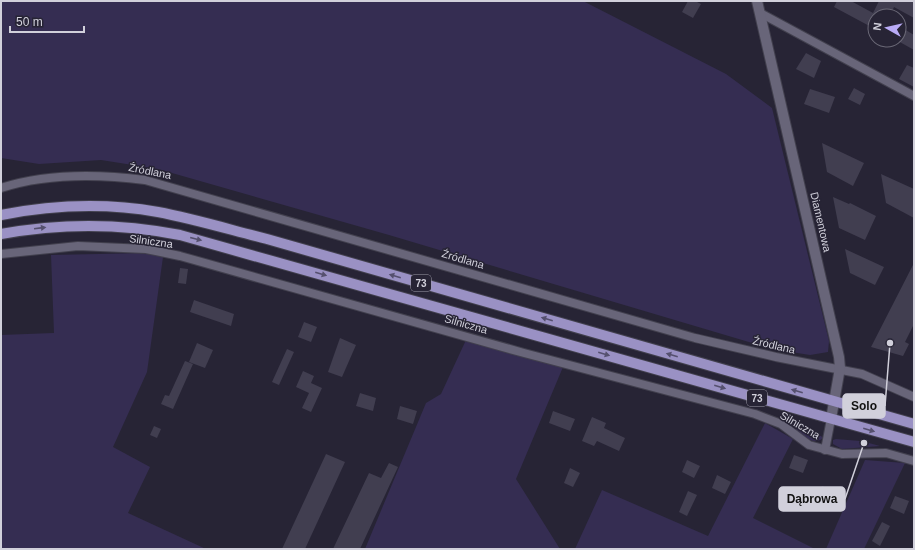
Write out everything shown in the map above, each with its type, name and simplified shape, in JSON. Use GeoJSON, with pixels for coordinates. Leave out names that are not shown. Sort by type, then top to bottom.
{"type":"FeatureCollection","features":[{"type":"Feature","properties":{"kind":"main road","name":"73"},"geometry":{"type":"LineString","coordinates":[[1,215],[47,208],[99,207],[135,209],[181,216],[914,424]]}},
{"type":"Feature","properties":{"kind":"main road","name":"73"},"geometry":{"type":"LineString","coordinates":[[1,234],[40,228],[92,225],[124,226],[180,235],[914,442]]}},
{"type":"Feature","properties":{"kind":"street","name":"Diamentowa"},"geometry":{"type":"LineString","coordinates":[[757,1],[837,349],[840,368],[825,450]]}},
{"type":"Feature","properties":{"kind":"street"},"geometry":{"type":"LineString","coordinates":[[760,13],[914,96]]}},
{"type":"Feature","properties":{"kind":"street","name":"Źródlana"},"geometry":{"type":"LineString","coordinates":[[1,188],[38,180],[73,176],[109,176],[145,180],[695,338],[809,364],[840,368],[862,374],[914,397]]}},
{"type":"Feature","properties":{"kind":"street","name":"Silniczna"},"geometry":{"type":"LineString","coordinates":[[1,254],[78,246],[146,249],[180,256],[524,353],[755,414],[781,424],[809,445],[825,450],[842,454],[886,453],[914,461]]}},
{"type":"Feature","properties":{"kind":"shaded area"},"geometry":{"type":"Polygon","coordinates":[[[1,1],[583,1],[726,74],[772,108],[829,341],[828,352],[810,355],[772,349],[389,235],[158,169],[101,160],[39,164],[1,158],[1,1]]]}},
{"type":"Feature","properties":{"kind":"shaded area"},"geometry":{"type":"Polygon","coordinates":[[[146,253],[163,257],[147,372],[113,447],[150,467],[128,513],[206,549],[1,549],[1,335],[54,333],[51,255],[146,253]]]}},
{"type":"Feature","properties":{"kind":"shaded area"},"geometry":{"type":"Polygon","coordinates":[[[466,340],[563,367],[516,479],[560,549],[365,549],[426,403],[441,394],[466,340]]]}},
{"type":"Feature","properties":{"kind":"shaded area"},"geometry":{"type":"Polygon","coordinates":[[[765,423],[793,439],[753,518],[815,549],[575,549],[602,490],[708,536],[765,423]]]}},
{"type":"Feature","properties":{"kind":"shaded area"},"geometry":{"type":"Polygon","coordinates":[[[793,427],[823,438],[815,441],[811,440],[803,436],[793,427]]]}},
{"type":"Feature","properties":{"kind":"shaded area"},"geometry":{"type":"Polygon","coordinates":[[[833,440],[860,441],[859,443],[868,445],[869,443],[880,446],[842,449],[833,444],[833,440]]]}},
{"type":"Feature","properties":{"kind":"shaded area"},"geometry":{"type":"Polygon","coordinates":[[[865,460],[905,463],[864,549],[826,549],[865,460]]]}},
{"type":"Feature","properties":{"kind":"building"},"geometry":{"type":"Polygon","coordinates":[[[688,1],[695,1],[701,4],[693,18],[682,12],[688,1]]]}},
{"type":"Feature","properties":{"kind":"building"},"geometry":{"type":"Polygon","coordinates":[[[837,1],[851,1],[867,10],[867,25],[834,7],[837,1]]]}},
{"type":"Feature","properties":{"kind":"building"},"geometry":{"type":"Polygon","coordinates":[[[879,1],[914,1],[914,18],[907,14],[907,8],[876,8],[879,1]]]}},
{"type":"Feature","properties":{"kind":"building"},"geometry":{"type":"Polygon","coordinates":[[[907,31],[914,35],[914,50],[907,46],[907,31]]]}},
{"type":"Feature","properties":{"kind":"building"},"geometry":{"type":"Polygon","coordinates":[[[806,53],[821,61],[814,78],[796,69],[806,53]]]}},
{"type":"Feature","properties":{"kind":"building"},"geometry":{"type":"Polygon","coordinates":[[[907,65],[914,68],[914,87],[899,79],[907,65]]]}},
{"type":"Feature","properties":{"kind":"building"},"geometry":{"type":"Polygon","coordinates":[[[854,88],[865,94],[860,105],[848,99],[854,88]]]}},
{"type":"Feature","properties":{"kind":"building"},"geometry":{"type":"Polygon","coordinates":[[[810,89],[835,97],[829,113],[804,104],[810,89]]]}},
{"type":"Feature","properties":{"kind":"building"},"geometry":{"type":"Polygon","coordinates":[[[822,143],[864,163],[853,186],[827,172],[822,143]]]}},
{"type":"Feature","properties":{"kind":"building"},"geometry":{"type":"Polygon","coordinates":[[[881,174],[914,189],[914,218],[886,203],[881,174]]]}},
{"type":"Feature","properties":{"kind":"building"},"geometry":{"type":"Polygon","coordinates":[[[833,197],[849,204],[850,203],[876,216],[865,240],[839,228],[833,197]]]}},
{"type":"Feature","properties":{"kind":"building"},"geometry":{"type":"Polygon","coordinates":[[[845,249],[884,267],[875,285],[850,273],[845,249]]]}},
{"type":"Feature","properties":{"kind":"building"},"geometry":{"type":"Polygon","coordinates":[[[914,263],[914,324],[905,342],[909,344],[903,356],[871,347],[914,263]]]}},
{"type":"Feature","properties":{"kind":"building"},"geometry":{"type":"Polygon","coordinates":[[[180,268],[188,269],[186,284],[178,283],[180,268]]]}},
{"type":"Feature","properties":{"kind":"building"},"geometry":{"type":"Polygon","coordinates":[[[194,300],[234,314],[231,326],[190,312],[194,300]]]}},
{"type":"Feature","properties":{"kind":"building"},"geometry":{"type":"Polygon","coordinates":[[[304,322],[317,327],[311,342],[298,337],[304,322]]]}},
{"type":"Feature","properties":{"kind":"building"},"geometry":{"type":"Polygon","coordinates":[[[340,338],[356,345],[342,377],[328,372],[340,338]]]}},
{"type":"Feature","properties":{"kind":"building"},"geometry":{"type":"Polygon","coordinates":[[[197,343],[213,350],[205,368],[189,362],[197,343]]]}},
{"type":"Feature","properties":{"kind":"building"},"geometry":{"type":"Polygon","coordinates":[[[287,349],[294,352],[279,385],[272,382],[287,349]]]}},
{"type":"Feature","properties":{"kind":"building"},"geometry":{"type":"Polygon","coordinates":[[[185,361],[193,364],[173,409],[161,404],[165,395],[169,396],[185,361]]]}},
{"type":"Feature","properties":{"kind":"building"},"geometry":{"type":"Polygon","coordinates":[[[303,371],[314,376],[311,383],[322,388],[311,412],[302,408],[309,393],[296,387],[303,371]]]}},
{"type":"Feature","properties":{"kind":"building"},"geometry":{"type":"Polygon","coordinates":[[[360,393],[376,398],[373,411],[356,406],[360,393]]]}},
{"type":"Feature","properties":{"kind":"building"},"geometry":{"type":"Polygon","coordinates":[[[400,406],[417,411],[413,424],[397,419],[400,406]]]}},
{"type":"Feature","properties":{"kind":"building"},"geometry":{"type":"Polygon","coordinates":[[[553,411],[575,419],[570,431],[549,423],[553,411]]]}},
{"type":"Feature","properties":{"kind":"building"},"geometry":{"type":"Polygon","coordinates":[[[592,417],[606,423],[604,428],[625,438],[619,451],[597,441],[594,446],[582,441],[592,417]]]}},
{"type":"Feature","properties":{"kind":"building"},"geometry":{"type":"Polygon","coordinates":[[[154,426],[161,429],[157,438],[150,435],[154,426]]]}},
{"type":"Feature","properties":{"kind":"building"},"geometry":{"type":"Polygon","coordinates":[[[326,454],[345,462],[305,549],[282,549],[326,454]]]}},
{"type":"Feature","properties":{"kind":"building"},"geometry":{"type":"Polygon","coordinates":[[[794,455],[808,460],[803,473],[789,468],[794,455]]]}},
{"type":"Feature","properties":{"kind":"building"},"geometry":{"type":"Polygon","coordinates":[[[687,460],[700,466],[694,478],[682,472],[687,460]]]}},
{"type":"Feature","properties":{"kind":"building"},"geometry":{"type":"Polygon","coordinates":[[[389,463],[398,467],[360,549],[333,549],[369,473],[381,478],[389,463]]]}},
{"type":"Feature","properties":{"kind":"building"},"geometry":{"type":"Polygon","coordinates":[[[570,468],[580,473],[573,487],[564,483],[570,468]]]}},
{"type":"Feature","properties":{"kind":"building"},"geometry":{"type":"Polygon","coordinates":[[[717,475],[731,482],[725,494],[712,488],[717,475]]]}},
{"type":"Feature","properties":{"kind":"building"},"geometry":{"type":"Polygon","coordinates":[[[822,486],[835,492],[828,506],[822,503],[820,508],[813,504],[822,486]]]}},
{"type":"Feature","properties":{"kind":"building"},"geometry":{"type":"Polygon","coordinates":[[[688,491],[697,495],[687,516],[679,512],[688,491]]]}},
{"type":"Feature","properties":{"kind":"building"},"geometry":{"type":"Polygon","coordinates":[[[895,496],[909,501],[904,514],[890,508],[895,496]]]}},
{"type":"Feature","properties":{"kind":"building"},"geometry":{"type":"Polygon","coordinates":[[[882,522],[890,526],[880,546],[872,541],[882,522]]]}},
{"type":"Feature","properties":{"kind":"place","name":"Solo"},"geometry":{"type":"Point","coordinates":[890,343]}},
{"type":"Feature","properties":{"kind":"place","name":"Dąbrowa"},"geometry":{"type":"Point","coordinates":[864,443]}}]}
